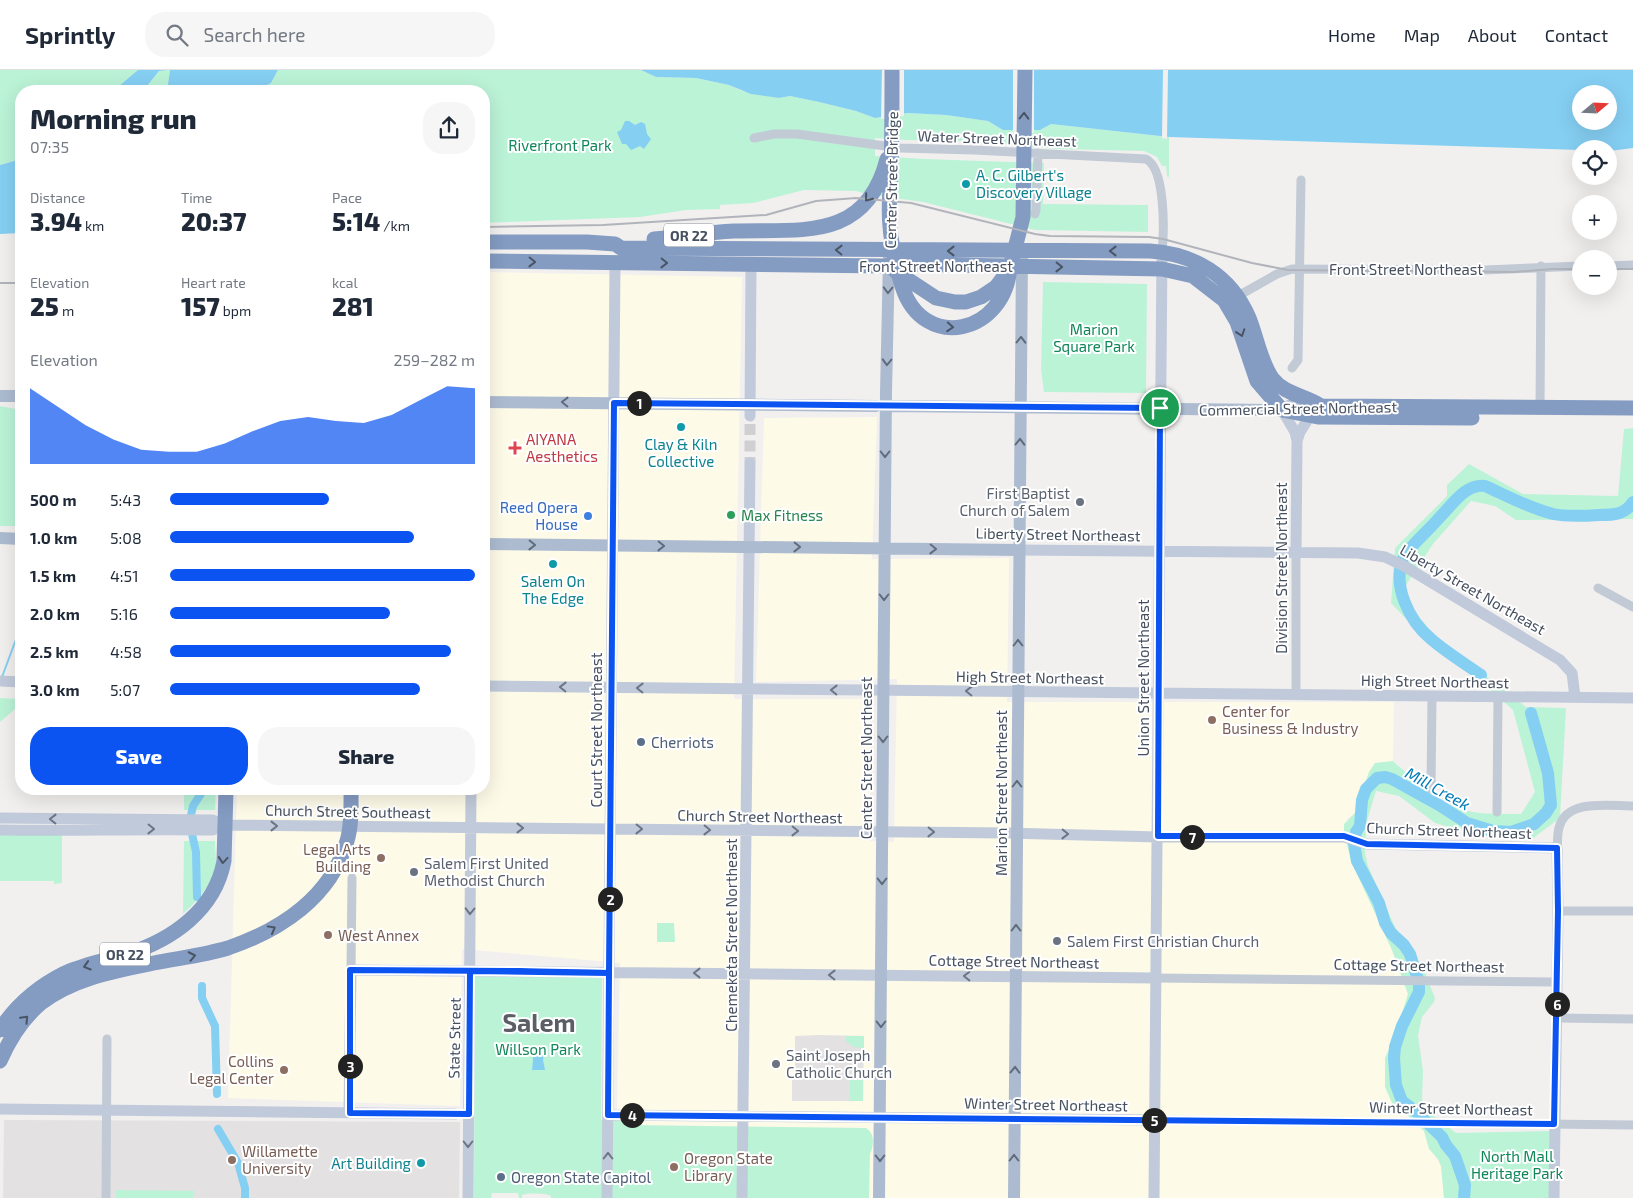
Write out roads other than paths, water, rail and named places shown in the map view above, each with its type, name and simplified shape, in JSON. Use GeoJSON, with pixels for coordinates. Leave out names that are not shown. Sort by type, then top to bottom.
{"type":"FeatureCollection","features":[{"type":"Feature","properties":{"kind":"highway","name":"Center Street Bridge"},"geometry":{"type":"LineString","coordinates":[[890,227],[892,70]]}},
{"type":"Feature","properties":{"kind":"highway","name":"OR 22"},"geometry":{"type":"LineString","coordinates":[[884,266],[936,298],[955,302],[973,300],[985,295],[996,287],[1005,275],[1029,215],[1025,70]]}},
{"type":"Feature","properties":{"kind":"highway","name":"OR 22"},"geometry":{"type":"LineString","coordinates":[[616,244],[622,240],[675,237],[716,232],[809,230],[832,225],[850,215],[872,195],[885,166],[892,137]]}},
{"type":"Feature","properties":{"kind":"highway"},"geometry":{"type":"LineString","coordinates":[[890,227],[903,288],[912,306],[924,318],[934,324],[953,328],[965,326],[981,319],[1002,299],[1008,282],[1010,266]]}},
{"type":"Feature","properties":{"kind":"highway","name":"Front Street Northeast"},"geometry":{"type":"LineString","coordinates":[[490,242],[616,244],[621,248],[1162,252],[1187,258],[1219,276],[1238,296],[1249,318],[1263,361],[1273,379],[1288,392],[1310,399],[1316,411]]}},
{"type":"Feature","properties":{"kind":"highway","name":"Front Street Northeast"},"geometry":{"type":"LineString","coordinates":[[490,261],[884,266],[899,264],[1162,269],[1193,276],[1228,306],[1237,322],[1257,381],[1282,410]]}},
{"type":"Feature","properties":{"kind":"highway"},"geometry":{"type":"LineString","coordinates":[[1215,293],[1238,296]]}},
{"type":"Feature","properties":{"kind":"highway","name":"Commercial Street Northeast"},"geometry":{"type":"LineString","coordinates":[[1316,411],[1540,408],[1623,415]]}},
{"type":"Feature","properties":{"kind":"highway","name":"Commercial Street Northeast"},"geometry":{"type":"LineString","coordinates":[[1316,411],[1417,418],[1623,415],[1633,408]]}},
{"type":"Feature","properties":{"kind":"highway"},"geometry":{"type":"LineString","coordinates":[[1282,410],[1316,411]]}},
{"type":"Feature","properties":{"kind":"highway","name":"OR 22"},"geometry":{"type":"LineString","coordinates":[[0,1030],[24,1000],[44,985],[66,973],[152,944],[191,919],[206,904],[219,883],[224,861],[226,795]]}},
{"type":"Feature","properties":{"kind":"highway","name":"OR 22"},"geometry":{"type":"LineString","coordinates":[[0,1061],[9,1041],[24,1019],[42,1003],[60,992],[86,980],[119,970],[227,948],[261,935],[303,909],[321,891],[340,862],[350,826],[351,795]]}},
{"type":"Feature","properties":{"kind":"main road","name":"Marion Street Northeast"},"geometry":{"type":"LineString","coordinates":[[1014,1198],[1020,389],[1029,215]]}},
{"type":"Feature","properties":{"kind":"main road","name":"Center Street Bridge"},"geometry":{"type":"LineString","coordinates":[[888,319],[890,227]]}},
{"type":"Feature","properties":{"kind":"main road","name":"Center Street Northeast"},"geometry":{"type":"LineString","coordinates":[[879,1198],[884,548],[881,406],[888,319]]}},
{"type":"Feature","properties":{"kind":"main road"},"geometry":{"type":"LineString","coordinates":[[0,396],[15,396]]}},
{"type":"Feature","properties":{"kind":"main road","name":"Commercial Street Northeast"},"geometry":{"type":"LineString","coordinates":[[490,402],[614,403],[750,415],[842,405],[1282,410]]}},
{"type":"Feature","properties":{"kind":"main road"},"geometry":{"type":"LineString","coordinates":[[0,538],[15,539]]}},
{"type":"Feature","properties":{"kind":"main road","name":"Liberty Street Northeast"},"geometry":{"type":"LineString","coordinates":[[490,544],[1019,550]]}},
{"type":"Feature","properties":{"kind":"street","name":"Water Street Northeast"},"geometry":{"type":"LineString","coordinates":[[754,138],[765,135],[797,134],[900,148],[1143,158],[1150,161]]}},
{"type":"Feature","properties":{"kind":"street"},"geometry":{"type":"LineString","coordinates":[[1029,215],[1036,210],[1038,153]]}},
{"type":"Feature","properties":{"kind":"street","name":"Union Street Northeast"},"geometry":{"type":"LineString","coordinates":[[1150,161],[1154,166],[1163,209],[1154,1198]]}},
{"type":"Feature","properties":{"kind":"street"},"geometry":{"type":"LineString","coordinates":[[1292,368],[1298,360],[1301,180]]}},
{"type":"Feature","properties":{"kind":"street","name":"Court Street Northeast"},"geometry":{"type":"LineString","coordinates":[[608,1198],[615,263]]}},
{"type":"Feature","properties":{"kind":"street"},"geometry":{"type":"LineString","coordinates":[[750,415],[751,264]]}},
{"type":"Feature","properties":{"kind":"street"},"geometry":{"type":"LineString","coordinates":[[1540,408],[1541,266]]}},
{"type":"Feature","properties":{"kind":"street","name":"Front Street Northeast"},"geometry":{"type":"LineString","coordinates":[[1238,296],[1276,274],[1299,269],[1491,270],[1541,266],[1572,266]]}},
{"type":"Feature","properties":{"kind":"street"},"geometry":{"type":"LineString","coordinates":[[1617,266],[1633,266]]}},
{"type":"Feature","properties":{"kind":"street"},"geometry":{"type":"LineString","coordinates":[[1282,410],[1295,432],[1297,441]]}},
{"type":"Feature","properties":{"kind":"street"},"geometry":{"type":"LineString","coordinates":[[1297,441],[1300,432],[1316,411]]}},
{"type":"Feature","properties":{"kind":"street","name":"Division Street Northeast"},"geometry":{"type":"LineString","coordinates":[[1296,694],[1297,441]]}},
{"type":"Feature","properties":{"kind":"street","name":"Chemeketa Street Northeast"},"geometry":{"type":"LineString","coordinates":[[742,1198],[750,462]]}},
{"type":"Feature","properties":{"kind":"street","name":"Liberty Street Northeast"},"geometry":{"type":"LineString","coordinates":[[1019,550],[1375,554],[1393,560],[1415,572],[1560,660],[1572,673],[1575,697]]}},
{"type":"Feature","properties":{"kind":"street"},"geometry":{"type":"LineString","coordinates":[[1598,588],[1633,607]]}},
{"type":"Feature","properties":{"kind":"street"},"geometry":{"type":"LineString","coordinates":[[597,687],[612,660]]}},
{"type":"Feature","properties":{"kind":"street"},"geometry":{"type":"LineString","coordinates":[[0,681],[15,682]]}},
{"type":"Feature","properties":{"kind":"street","name":"High Street Northeast"},"geometry":{"type":"LineString","coordinates":[[490,686],[1633,698]]}},
{"type":"Feature","properties":{"kind":"street"},"geometry":{"type":"LineString","coordinates":[[1431,790],[1432,696]]}},
{"type":"Feature","properties":{"kind":"street"},"geometry":{"type":"LineString","coordinates":[[1497,812],[1498,696]]}},
{"type":"Feature","properties":{"kind":"street","name":"State Street"},"geometry":{"type":"LineString","coordinates":[[468,1198],[471,795]]}},
{"type":"Feature","properties":{"kind":"street"},"geometry":{"type":"LineString","coordinates":[[1554,1198],[1558,911],[1557,848],[1559,828],[1564,818],[1572,811],[1590,806],[1633,806]]}},
{"type":"Feature","properties":{"kind":"street","name":"Church Street Southeast"},"geometry":{"type":"LineString","coordinates":[[0,818],[213,820],[225,825],[471,828]]}},
{"type":"Feature","properties":{"kind":"street","name":"Church Street Southeast"},"geometry":{"type":"LineString","coordinates":[[0,830],[213,830],[225,825]]}},
{"type":"Feature","properties":{"kind":"street","name":"Church Street Northeast"},"geometry":{"type":"LineString","coordinates":[[471,828],[1158,836],[1344,836],[1367,844],[1557,848]]}},
{"type":"Feature","properties":{"kind":"street"},"geometry":{"type":"LineString","coordinates":[[350,1113],[352,878]]}},
{"type":"Feature","properties":{"kind":"street"},"geometry":{"type":"LineString","coordinates":[[1558,911],[1633,911]]}},
{"type":"Feature","properties":{"kind":"street","name":"Cottage Street Northeast"},"geometry":{"type":"LineString","coordinates":[[350,970],[1557,982]]}},
{"type":"Feature","properties":{"kind":"street"},"geometry":{"type":"LineString","coordinates":[[1556,1018],[1633,1018]]}},
{"type":"Feature","properties":{"kind":"street"},"geometry":{"type":"LineString","coordinates":[[106,1039],[106,1198]]}},
{"type":"Feature","properties":{"kind":"street"},"geometry":{"type":"LineString","coordinates":[[0,1109],[469,1114]]}},
{"type":"Feature","properties":{"kind":"street","name":"Winter Street Northeast"},"geometry":{"type":"LineString","coordinates":[[608,1115],[1633,1125]]}},
{"type":"Feature","properties":{"kind":"water"},"geometry":{"type":"Polygon","coordinates":[[[138,70],[168,70],[159,71],[148,85],[120,85],[138,70]]]}},
{"type":"Feature","properties":{"kind":"water"},"geometry":{"type":"Polygon","coordinates":[[[170,70],[278,70],[271,83],[267,85],[168,85],[170,70]]]}},
{"type":"Feature","properties":{"kind":"water"},"geometry":{"type":"Polygon","coordinates":[[[641,70],[1633,70],[1633,148],[1617,150],[1617,140],[1572,140],[1572,150],[1169,137],[1051,124],[1040,130],[1003,130],[988,121],[946,115],[908,113],[875,118],[856,111],[790,96],[779,98],[751,94],[729,85],[696,78],[656,77],[641,70]]]}},
{"type":"Feature","properties":{"kind":"water"},"geometry":{"type":"Polygon","coordinates":[[[625,121],[635,125],[641,122],[645,124],[647,134],[651,139],[644,149],[640,146],[631,150],[626,144],[622,144],[617,132],[621,130],[625,121]]]}},
{"type":"Feature","properties":{"kind":"water"},"geometry":{"type":"Polygon","coordinates":[[[15,161],[15,233],[0,234],[0,165],[15,161]]]}},
{"type":"Feature","properties":{"kind":"water"},"geometry":{"type":"Polygon","coordinates":[[[532,1050],[545,1050],[543,1060],[545,1070],[532,1070],[532,1050]]]}},
{"type":"Feature","properties":{"kind":"waterway","name":"Mill Creek"},"geometry":{"type":"LineString","coordinates":[[1481,675],[1431,639],[1409,612],[1404,601],[1400,579],[1404,557],[1411,548],[1460,496],[1471,488],[1478,486],[1485,486],[1544,511],[1564,516],[1614,514],[1626,510],[1633,502]]}},
{"type":"Feature","properties":{"kind":"waterway"},"geometry":{"type":"LineString","coordinates":[[2,677],[15,642]]}},
{"type":"Feature","properties":{"kind":"waterway","name":"Mill Creek"},"geometry":{"type":"LineString","coordinates":[[1464,1198],[1465,1185],[1455,1156],[1442,1137],[1402,1101],[1396,1085],[1395,1047],[1402,1026],[1419,992],[1419,983],[1410,954],[1404,945],[1391,933],[1385,923],[1379,903],[1357,861],[1354,843],[1356,832],[1360,826],[1362,800],[1366,789],[1377,778],[1385,777],[1439,805],[1467,823],[1493,831],[1511,832],[1534,824],[1546,813],[1551,805],[1548,773],[1531,713]]}},
{"type":"Feature","properties":{"kind":"waterway"},"geometry":{"type":"LineString","coordinates":[[191,815],[193,806],[200,795]]}},
{"type":"Feature","properties":{"kind":"waterway"},"geometry":{"type":"LineString","coordinates":[[192,834],[196,852],[197,897]]}},
{"type":"Feature","properties":{"kind":"waterway"},"geometry":{"type":"LineString","coordinates":[[202,986],[202,998],[215,1026],[217,1094]]}},
{"type":"Feature","properties":{"kind":"waterway"},"geometry":{"type":"LineString","coordinates":[[218,1129],[238,1163],[245,1188],[245,1198]]}},
{"type":"Feature","properties":{"kind":"tunnel"},"geometry":{"type":"LineString","coordinates":[[750,424],[750,463]]}},
{"type":"Feature","properties":{"kind":"railway"},"geometry":{"type":"LineString","coordinates":[[490,227],[603,225],[766,215],[816,201],[856,198],[911,203],[1035,234],[1163,239],[1252,263],[1288,270],[1514,272],[1572,269]]}},
{"type":"Feature","properties":{"kind":"railway"},"geometry":{"type":"LineString","coordinates":[[1617,269],[1633,269]]}},
{"type":"Feature","properties":{"kind":"railway"},"geometry":{"type":"LineString","coordinates":[[0,283],[15,283]]}},
{"type":"Feature","properties":{"kind":"place","name":"A. C. Gilbert's Discovery Village"},"geometry":{"type":"Point","coordinates":[966,184]}},
{"type":"Feature","properties":{"kind":"place","name":"Clay & Kiln Collective"},"geometry":{"type":"Point","coordinates":[681,427]}},
{"type":"Feature","properties":{"kind":"place","name":"AIYANA Aesthetics"},"geometry":{"type":"Point","coordinates":[515,448]}},
{"type":"Feature","properties":{"kind":"place","name":"First Baptist Church of Salem"},"geometry":{"type":"Point","coordinates":[1080,502]}},
{"type":"Feature","properties":{"kind":"place","name":"Max Fitness"},"geometry":{"type":"Point","coordinates":[731,515]}},
{"type":"Feature","properties":{"kind":"place","name":"Reed Opera House"},"geometry":{"type":"Point","coordinates":[588,516]}},
{"type":"Feature","properties":{"kind":"place","name":"Salem On The Edge"},"geometry":{"type":"Point","coordinates":[553,564]}},
{"type":"Feature","properties":{"kind":"place","name":"Center for Business & Industry"},"geometry":{"type":"Point","coordinates":[1212,720]}},
{"type":"Feature","properties":{"kind":"place","name":"Cherriots"},"geometry":{"type":"Point","coordinates":[641,742]}},
{"type":"Feature","properties":{"kind":"place","name":"Legal Arts Building"},"geometry":{"type":"Point","coordinates":[381,858]}},
{"type":"Feature","properties":{"kind":"place","name":"Salem First United Methodist Church"},"geometry":{"type":"Point","coordinates":[414,872]}},
{"type":"Feature","properties":{"kind":"place","name":"West Annex"},"geometry":{"type":"Point","coordinates":[328,935]}},
{"type":"Feature","properties":{"kind":"place","name":"Salem First Christian Church"},"geometry":{"type":"Point","coordinates":[1057,941]}},
{"type":"Feature","properties":{"kind":"place","name":"Saint Joseph Catholic Church"},"geometry":{"type":"Point","coordinates":[776,1064]}},
{"type":"Feature","properties":{"kind":"place","name":"Collins Legal Center"},"geometry":{"type":"Point","coordinates":[284,1070]}},
{"type":"Feature","properties":{"kind":"place","name":"Willamette University"},"geometry":{"type":"Point","coordinates":[232,1160]}},
{"type":"Feature","properties":{"kind":"place","name":"Art Building"},"geometry":{"type":"Point","coordinates":[421,1163]}},
{"type":"Feature","properties":{"kind":"place","name":"Oregon State Library"},"geometry":{"type":"Point","coordinates":[674,1167]}},
{"type":"Feature","properties":{"kind":"place","name":"Oregon State Capitol"},"geometry":{"type":"Point","coordinates":[501,1177]}},
{"type":"Feature","properties":{"kind":"district","name":"Salem"},"geometry":{"type":"Point","coordinates":[539,1022]}},
{"type":"Feature","properties":{"kind":"park label","name":"Riverfront Park"},"geometry":{"type":"Point","coordinates":[560,145]}},
{"type":"Feature","properties":{"kind":"park label","name":"Marion Square Park"},"geometry":{"type":"Point","coordinates":[1094,338]}},
{"type":"Feature","properties":{"kind":"park label","name":"Willson Park"},"geometry":{"type":"Point","coordinates":[538,1049]}},
{"type":"Feature","properties":{"kind":"park label","name":"North Mall Heritage Park"},"geometry":{"type":"Point","coordinates":[1517,1164]}}]}
